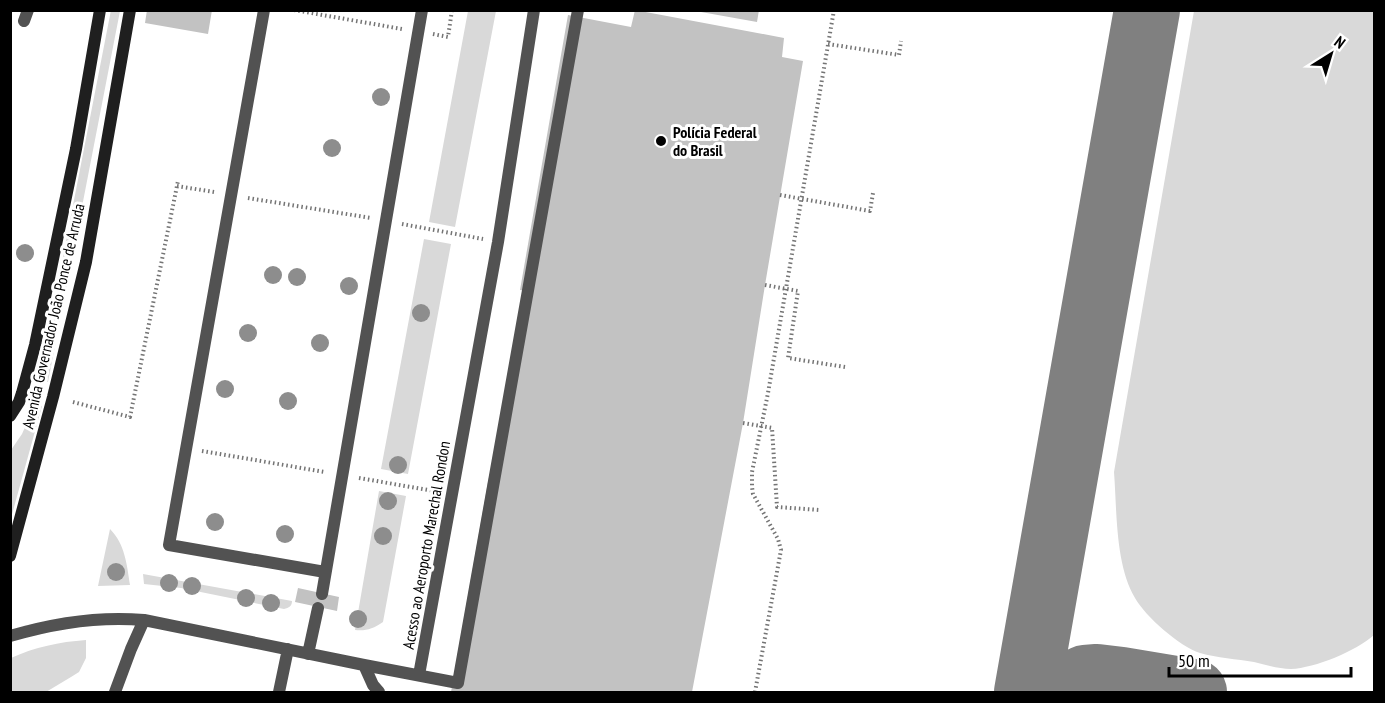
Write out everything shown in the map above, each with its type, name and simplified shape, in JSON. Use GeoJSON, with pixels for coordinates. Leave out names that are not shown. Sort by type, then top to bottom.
{"type":"FeatureCollection","features":[{"type":"Feature","properties":{"kind":"main road","name":"Avenida Governador João Ponce de Arruda"},"geometry":{"type":"LineString","coordinates":[[10,416],[19,402],[35,345],[76,149],[100,10]]}},
{"type":"Feature","properties":{"kind":"main road","name":"Avenida Governador João Ponce de Arruda"},"geometry":{"type":"LineString","coordinates":[[10,556],[59,374],[86,262],[130,10]]}},
{"type":"Feature","properties":{"kind":"lane"},"geometry":{"type":"LineString","coordinates":[[264,10],[169,545],[325,572]]}},
{"type":"Feature","properties":{"kind":"lane"},"geometry":{"type":"LineString","coordinates":[[322,594],[422,10]]}},
{"type":"Feature","properties":{"kind":"lane","name":"Acesso ao Aeroporto Marechal Rondon"},"geometry":{"type":"LineString","coordinates":[[10,636],[64,623],[124,618],[144,620],[419,675],[498,242],[534,10]]}},
{"type":"Feature","properties":{"kind":"lane"},"geometry":{"type":"LineString","coordinates":[[419,675],[457,688],[578,10]]}},
{"type":"Feature","properties":{"kind":"lane"},"geometry":{"type":"LineString","coordinates":[[308,654],[318,608]]}},
{"type":"Feature","properties":{"kind":"lane"},"geometry":{"type":"LineString","coordinates":[[115,693],[144,620]]}},
{"type":"Feature","properties":{"kind":"lane"},"geometry":{"type":"LineString","coordinates":[[279,693],[288,649]]}},
{"type":"Feature","properties":{"kind":"lane"},"geometry":{"type":"LineString","coordinates":[[364,665],[379,693]]}},
{"type":"Feature","properties":{"kind":"path"},"geometry":{"type":"LineString","coordinates":[[294,10],[448,37],[452,10]]}},
{"type":"Feature","properties":{"kind":"path"},"geometry":{"type":"LineString","coordinates":[[755,693],[781,550],[778,539],[756,500],[752,487],[752,472],[834,10]]}},
{"type":"Feature","properties":{"kind":"path"},"geometry":{"type":"LineString","coordinates":[[828,44],[899,55],[902,41]]}},
{"type":"Feature","properties":{"kind":"path"},"geometry":{"type":"LineString","coordinates":[[74,402],[130,417],[177,184],[498,242]]}},
{"type":"Feature","properties":{"kind":"path"},"geometry":{"type":"LineString","coordinates":[[780,195],[870,211],[873,193]]}},
{"type":"Feature","properties":{"kind":"path"},"geometry":{"type":"LineString","coordinates":[[765,285],[798,291],[788,358],[845,367]]}},
{"type":"Feature","properties":{"kind":"path"},"geometry":{"type":"LineString","coordinates":[[743,423],[772,428],[777,507],[820,510]]}},
{"type":"Feature","properties":{"kind":"path"},"geometry":{"type":"LineString","coordinates":[[185,448],[453,494]]}},
{"type":"Feature","properties":{"kind":"shaded area"},"geometry":{"type":"Polygon","coordinates":[[[111,10],[120,11],[48,382],[39,380],[111,10]]]}},
{"type":"Feature","properties":{"kind":"shaded area"},"geometry":{"type":"Polygon","coordinates":[[[468,11],[496,11],[455,227],[429,222],[468,11]]]}},
{"type":"Feature","properties":{"kind":"shaded area"},"geometry":{"type":"Polygon","coordinates":[[[1194,11],[1374,11],[1374,635],[1346,653],[1301,668],[1282,668],[1213,656],[1200,653],[1183,644],[1164,630],[1140,606],[1128,584],[1120,553],[1114,472],[1194,11]]]}},
{"type":"Feature","properties":{"kind":"shaded area"},"geometry":{"type":"Polygon","coordinates":[[[424,239],[451,244],[408,474],[381,469],[424,239]]]}},
{"type":"Feature","properties":{"kind":"shaded area"},"geometry":{"type":"Polygon","coordinates":[[[35,404],[42,406],[11,518],[11,450],[22,434],[35,404]]]}},
{"type":"Feature","properties":{"kind":"shaded area"},"geometry":{"type":"Polygon","coordinates":[[[379,491],[406,496],[383,622],[369,629],[355,630],[379,491]]]}},
{"type":"Feature","properties":{"kind":"shaded area"},"geometry":{"type":"Polygon","coordinates":[[[110,529],[122,548],[130,585],[98,586],[110,529]]]}},
{"type":"Feature","properties":{"kind":"shaded area"},"geometry":{"type":"Polygon","coordinates":[[[143,574],[292,601],[292,603],[284,609],[181,588],[144,584],[143,574]]]}},
{"type":"Feature","properties":{"kind":"shaded area"},"geometry":{"type":"Polygon","coordinates":[[[86,640],[86,658],[79,672],[46,692],[11,692],[11,658],[47,646],[86,640]]]}},
{"type":"Feature","properties":{"kind":"building"},"geometry":{"type":"Polygon","coordinates":[[[147,10],[212,10],[208,34],[145,23],[147,10]]]}},
{"type":"Feature","properties":{"kind":"building"},"geometry":{"type":"Polygon","coordinates":[[[635,10],[784,38],[782,57],[803,61],[743,423],[692,692],[451,692],[488,482],[531,291],[520,290],[568,15],[631,27],[635,10]]]}},
{"type":"Feature","properties":{"kind":"building"},"geometry":{"type":"Polygon","coordinates":[[[701,10],[759,10],[757,22],[701,12],[701,10]]]}},
{"type":"Feature","properties":{"kind":"building"},"geometry":{"type":"Polygon","coordinates":[[[298,588],[339,597],[337,611],[295,602],[298,588]]]}},
{"type":"Feature","properties":{"kind":"taxiway"},"geometry":{"type":"LineString","coordinates":[[1027,692],[1147,10]]}},
{"type":"Feature","properties":{"kind":"taxiway"},"geometry":{"type":"LineString","coordinates":[[1056,692],[1085,678],[1097,677],[1194,692]]}},
{"type":"Feature","properties":{"kind":"place","name":"Polícia Federal do Brasil"},"geometry":{"type":"Point","coordinates":[661,141]}}]}
